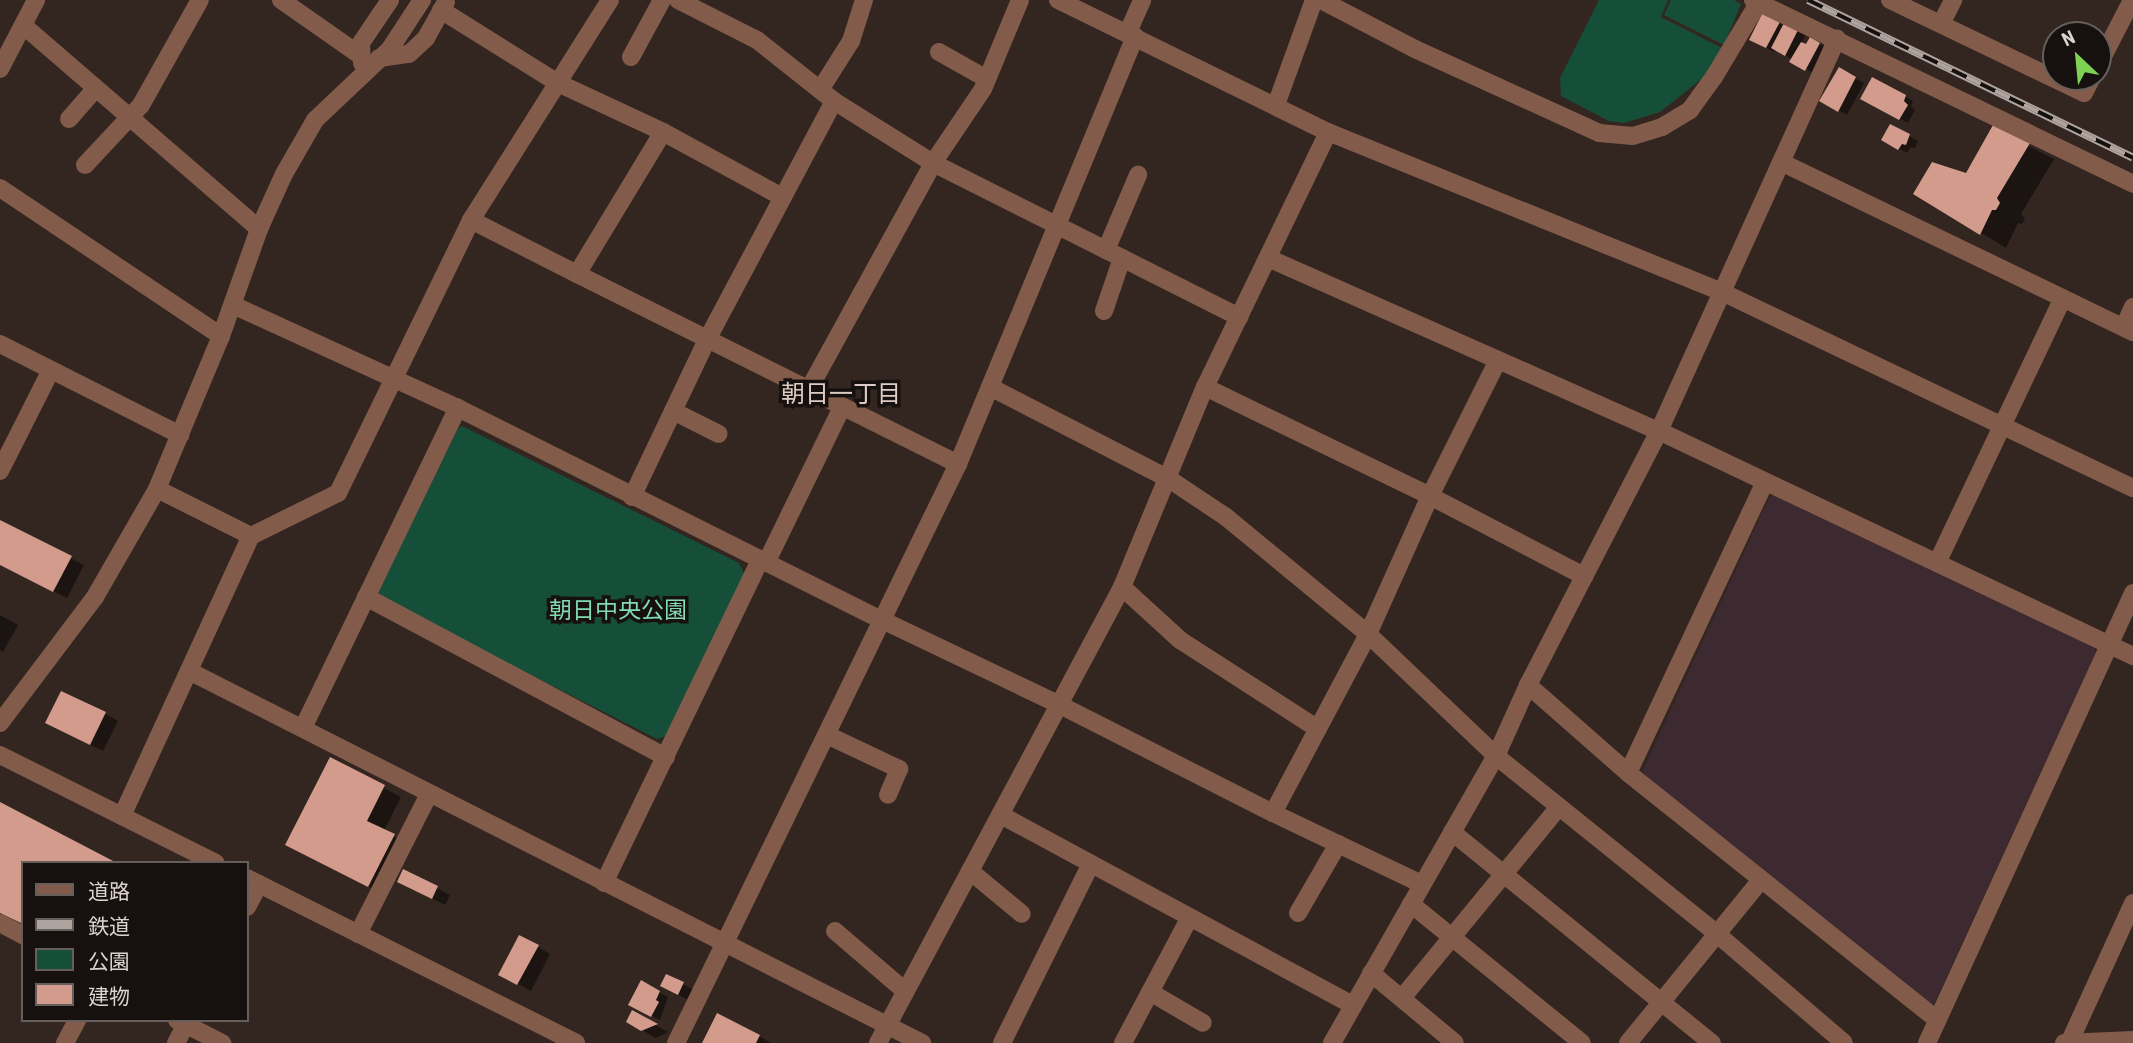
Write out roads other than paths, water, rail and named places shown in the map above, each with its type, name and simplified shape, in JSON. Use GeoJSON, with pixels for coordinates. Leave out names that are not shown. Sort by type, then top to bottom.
{"type":"FeatureCollection","features":[{"type":"Feature","properties":{"kind":"street"},"geometry":{"type":"LineString","coordinates":[[2,59],[24,26],[36,0]]}},
{"type":"Feature","properties":{"kind":"street"},"geometry":{"type":"LineString","coordinates":[[85,165],[141,105],[200,0]]}},
{"type":"Feature","properties":{"kind":"street"},"geometry":{"type":"LineString","coordinates":[[281,0],[368,63],[409,54],[426,38],[444,5],[558,83],[663,132],[782,197]]}},
{"type":"Feature","properties":{"kind":"street"},"geometry":{"type":"LineString","coordinates":[[368,63],[361,43],[390,0]]}},
{"type":"Feature","properties":{"kind":"street"},"geometry":{"type":"LineString","coordinates":[[0,723],[95,597],[157,489],[221,336],[260,229],[284,174],[315,120],[368,63],[390,50],[422,0]]}},
{"type":"Feature","properties":{"kind":"street"},"geometry":{"type":"LineString","coordinates":[[122,816],[191,672],[251,536],[338,493],[471,220],[610,0]]}},
{"type":"Feature","properties":{"kind":"street"},"geometry":{"type":"LineString","coordinates":[[631,57],[662,0]]}},
{"type":"Feature","properties":{"kind":"street"},"geometry":{"type":"LineString","coordinates":[[678,0],[757,40],[834,101],[933,163],[1239,317]]}},
{"type":"Feature","properties":{"kind":"street"},"geometry":{"type":"LineString","coordinates":[[820,90],[850,41],[864,0]]}},
{"type":"Feature","properties":{"kind":"street"},"geometry":{"type":"LineString","coordinates":[[809,389],[933,163],[987,79],[1020,0]]}},
{"type":"Feature","properties":{"kind":"street"},"geometry":{"type":"LineString","coordinates":[[1058,0],[1328,132],[1724,293],[2133,488]]}},
{"type":"Feature","properties":{"kind":"street"},"geometry":{"type":"LineString","coordinates":[[676,1043],[958,464],[1057,225],[1142,0]]}},
{"type":"Feature","properties":{"kind":"street"},"geometry":{"type":"LineString","coordinates":[[1276,105],[1314,0]]}},
{"type":"Feature","properties":{"kind":"street"},"geometry":{"type":"LineString","coordinates":[[1321,0],[1415,49],[1599,133],[1633,136],[1662,127],[1690,110],[1714,77],[1757,1],[2133,184]]}},
{"type":"Feature","properties":{"kind":"street"},"geometry":{"type":"LineString","coordinates":[[1890,0],[2042,73]]}},
{"type":"Feature","properties":{"kind":"street"},"geometry":{"type":"LineString","coordinates":[[1941,24],[1953,0]]}},
{"type":"Feature","properties":{"kind":"street"},"geometry":{"type":"LineString","coordinates":[[2112,39],[2132,0]]}},
{"type":"Feature","properties":{"kind":"street"},"geometry":{"type":"LineString","coordinates":[[24,26],[260,229]]}},
{"type":"Feature","properties":{"kind":"street"},"geometry":{"type":"LineString","coordinates":[[1332,1043],[1496,756],[1528,685],[1659,431],[1724,293],[1837,39]]}},
{"type":"Feature","properties":{"kind":"street"},"geometry":{"type":"LineString","coordinates":[[939,52],[987,79]]}},
{"type":"Feature","properties":{"kind":"street"},"geometry":{"type":"LineString","coordinates":[[69,118],[95,89]]}},
{"type":"Feature","properties":{"kind":"street"},"geometry":{"type":"LineString","coordinates":[[632,497],[708,338],[834,101]]}},
{"type":"Feature","properties":{"kind":"street"},"geometry":{"type":"LineString","coordinates":[[577,274],[663,132]]}},
{"type":"Feature","properties":{"kind":"street"},"geometry":{"type":"LineString","coordinates":[[878,1043],[1122,587],[1205,387],[1328,132]]}},
{"type":"Feature","properties":{"kind":"street"},"geometry":{"type":"LineString","coordinates":[[1781,162],[2128,330],[2133,307]]}},
{"type":"Feature","properties":{"kind":"street"},"geometry":{"type":"LineString","coordinates":[[1104,311],[1114,254],[1138,175]]}},
{"type":"Feature","properties":{"kind":"street"},"geometry":{"type":"LineString","coordinates":[[0,188],[221,336]]}},
{"type":"Feature","properties":{"kind":"street"},"geometry":{"type":"LineString","coordinates":[[471,220],[958,464]]}},
{"type":"Feature","properties":{"kind":"street"},"geometry":{"type":"LineString","coordinates":[[1268,258],[1659,431],[2133,656]]}},
{"type":"Feature","properties":{"kind":"street"},"geometry":{"type":"LineString","coordinates":[[1937,563],[2063,298]]}},
{"type":"Feature","properties":{"kind":"street"},"geometry":{"type":"LineString","coordinates":[[233,305],[458,408],[763,562],[1422,884]]}},
{"type":"Feature","properties":{"kind":"street"},"geometry":{"type":"LineString","coordinates":[[0,344],[180,435]]}},
{"type":"Feature","properties":{"kind":"street"},"geometry":{"type":"LineString","coordinates":[[1273,813],[1368,634],[1430,496],[1498,360]]}},
{"type":"Feature","properties":{"kind":"street"},"geometry":{"type":"LineString","coordinates":[[0,471],[51,370]]}},
{"type":"Feature","properties":{"kind":"street"},"geometry":{"type":"LineString","coordinates":[[990,387],[1169,479],[1226,517],[1368,634],[1496,756],[1717,934],[1844,1043]]}},
{"type":"Feature","properties":{"kind":"street"},"geometry":{"type":"LineString","coordinates":[[1205,387],[1430,496],[1584,576]]}},
{"type":"Feature","properties":{"kind":"street"},"geometry":{"type":"LineString","coordinates":[[604,883],[842,407]]}},
{"type":"Feature","properties":{"kind":"street"},"geometry":{"type":"LineString","coordinates":[[303,728],[458,408]]}},
{"type":"Feature","properties":{"kind":"street"},"geometry":{"type":"LineString","coordinates":[[673,411],[719,435]]}},
{"type":"Feature","properties":{"kind":"street"},"geometry":{"type":"LineString","coordinates":[[1628,773],[1765,482]]}},
{"type":"Feature","properties":{"kind":"street"},"geometry":{"type":"LineString","coordinates":[[157,489],[251,536]]}},
{"type":"Feature","properties":{"kind":"street"},"geometry":{"type":"LineString","coordinates":[[1122,587],[1181,640],[1318,729]]}},
{"type":"Feature","properties":{"kind":"street"},"geometry":{"type":"LineString","coordinates":[[1927,1043],[2133,593]]}},
{"type":"Feature","properties":{"kind":"street"},"geometry":{"type":"LineString","coordinates":[[366,597],[666,757]]}},
{"type":"Feature","properties":{"kind":"street"},"geometry":{"type":"LineString","coordinates":[[191,672],[724,945],[922,1043]]}},
{"type":"Feature","properties":{"kind":"street"},"geometry":{"type":"LineString","coordinates":[[1528,685],[1628,773],[1937,1020]]}},
{"type":"Feature","properties":{"kind":"street"},"geometry":{"type":"LineString","coordinates":[[827,735],[899,769],[888,795]]}},
{"type":"Feature","properties":{"kind":"street"},"geometry":{"type":"LineString","coordinates":[[0,755],[212,861]]}},
{"type":"Feature","properties":{"kind":"street"},"geometry":{"type":"LineString","coordinates":[[358,934],[429,794]]}},
{"type":"Feature","properties":{"kind":"street"},"geometry":{"type":"LineString","coordinates":[[1402,999],[1559,807]]}},
{"type":"Feature","properties":{"kind":"street"},"geometry":{"type":"LineString","coordinates":[[1001,815],[1352,1005]]}},
{"type":"Feature","properties":{"kind":"street"},"geometry":{"type":"LineString","coordinates":[[1452,832],[1712,1043]]}},
{"type":"Feature","properties":{"kind":"street"},"geometry":{"type":"LineString","coordinates":[[1297,913],[1338,844]]}},
{"type":"Feature","properties":{"kind":"street"},"geometry":{"type":"LineString","coordinates":[[1002,1043],[1091,864]]}},
{"type":"Feature","properties":{"kind":"street"},"geometry":{"type":"LineString","coordinates":[[970,871],[1022,914]]}},
{"type":"Feature","properties":{"kind":"street"},"geometry":{"type":"LineString","coordinates":[[1628,1043],[1761,880]]}},
{"type":"Feature","properties":{"kind":"street"},"geometry":{"type":"LineString","coordinates":[[248,903],[253,881],[576,1043]]}},
{"type":"Feature","properties":{"kind":"street"},"geometry":{"type":"LineString","coordinates":[[2133,903],[2068,1043],[2133,1040]]}},
{"type":"Feature","properties":{"kind":"street"},"geometry":{"type":"LineString","coordinates":[[1411,904],[1582,1043]]}},
{"type":"Feature","properties":{"kind":"street"},"geometry":{"type":"LineString","coordinates":[[1123,1043],[1189,919]]}},
{"type":"Feature","properties":{"kind":"street"},"geometry":{"type":"LineString","coordinates":[[2,928],[21,934]]}},
{"type":"Feature","properties":{"kind":"street"},"geometry":{"type":"LineString","coordinates":[[835,931],[905,991]]}},
{"type":"Feature","properties":{"kind":"street"},"geometry":{"type":"LineString","coordinates":[[1371,973],[1455,1043]]}},
{"type":"Feature","properties":{"kind":"street"},"geometry":{"type":"LineString","coordinates":[[1150,992],[1203,1023]]}},
{"type":"Feature","properties":{"kind":"street"},"geometry":{"type":"LineString","coordinates":[[65,1043],[76,1022]]}},
{"type":"Feature","properties":{"kind":"street"},"geometry":{"type":"LineString","coordinates":[[176,1043],[184,1022],[222,1043]]}},
{"type":"Feature","properties":{"kind":"railway"},"geometry":{"type":"LineString","coordinates":[[1808,0],[2133,158]]}},
{"type":"Feature","properties":{"kind":"district","name":"朝日一丁目"},"geometry":{"type":"Point","coordinates":[841,395]}},
{"type":"Feature","properties":{"kind":"park label","name":"朝日中央公園"},"geometry":{"type":"Point","coordinates":[618,611]}}]}
